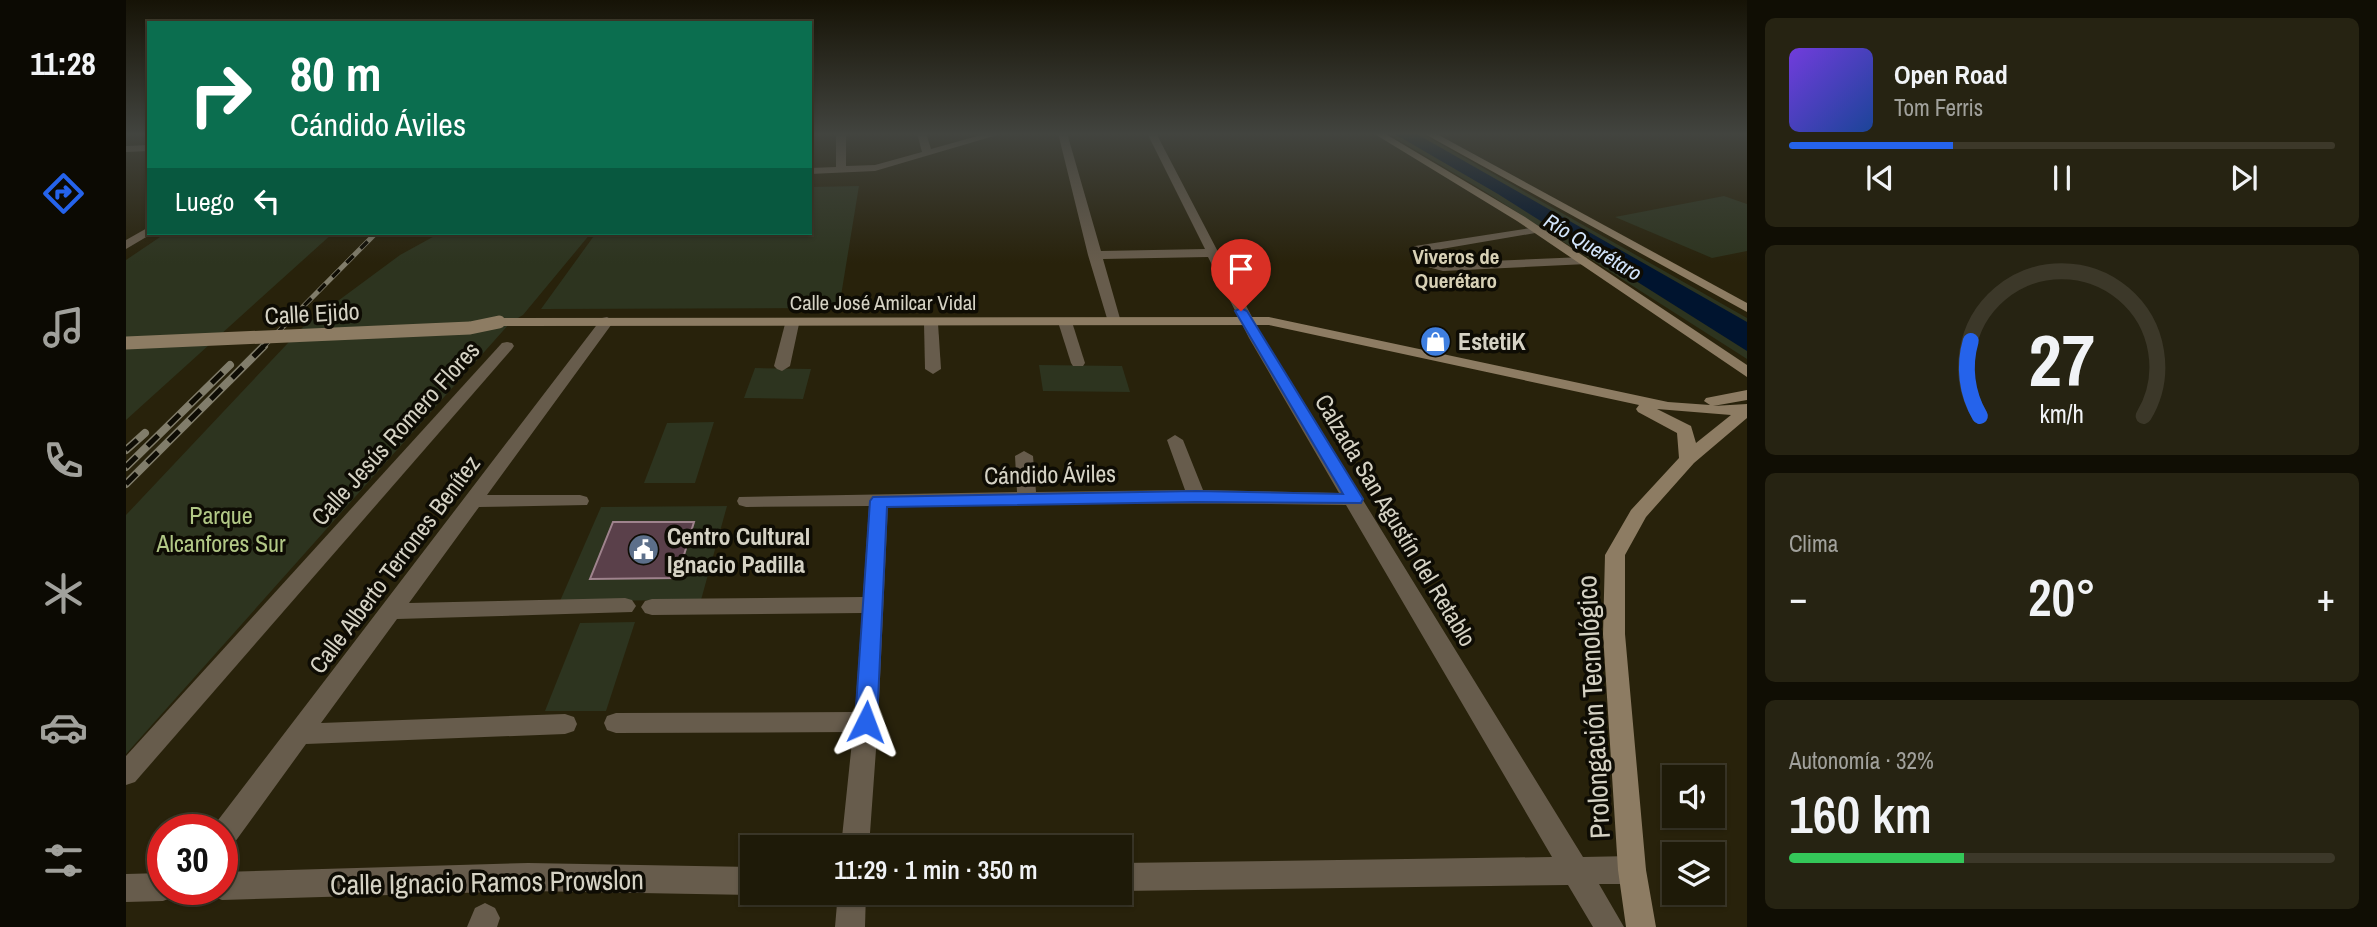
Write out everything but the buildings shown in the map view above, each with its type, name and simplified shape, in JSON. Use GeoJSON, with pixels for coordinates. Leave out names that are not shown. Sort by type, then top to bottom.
{"type":"FeatureCollection","features":[{"type":"Feature","properties":{"kind":"street"},"geometry":{"type":"LineString","coordinates":[[1073,176],[1114,323]]}},
{"type":"Feature","properties":{"kind":"street","name":"Calzada San Agustín del Retablo"},"geometry":{"type":"LineString","coordinates":[[1172,176],[1247,322],[1609,927]]}},
{"type":"Feature","properties":{"kind":"street"},"geometry":{"type":"LineString","coordinates":[[1447,176],[1537,230],[1747,372]]}},
{"type":"Feature","properties":{"kind":"street"},"geometry":{"type":"LineString","coordinates":[[1505,176],[1747,308]]}},
{"type":"Feature","properties":{"kind":"street"},"geometry":{"type":"LineString","coordinates":[[1537,230],[1415,250],[1429,263],[1443,267],[1583,261]]}},
{"type":"Feature","properties":{"kind":"street"},"geometry":{"type":"LineString","coordinates":[[126,245],[147,231]]}},
{"type":"Feature","properties":{"kind":"street"},"geometry":{"type":"LineString","coordinates":[[1094,255],[1211,253]]}},
{"type":"Feature","properties":{"kind":"street","name":"Calle Ejido"},"geometry":{"type":"LineString","coordinates":[[126,337],[474,320],[499,323]]}},
{"type":"Feature","properties":{"kind":"street","name":"Calle Alberto Terrones Benítez"},"geometry":{"type":"LineString","coordinates":[[238,815],[607,321]]}},
{"type":"Feature","properties":{"kind":"street","name":"Calle José Amilcar Vidal"},"geometry":{"type":"LineString","coordinates":[[520,322],[1247,322],[1327,336],[1610,397],[1686,409],[1747,410]]}},
{"type":"Feature","properties":{"kind":"street","name":"Calle Ejido"},"geometry":{"type":"LineString","coordinates":[[126,343],[470,328],[520,322]]}},
{"type":"Feature","properties":{"kind":"street"},"geometry":{"type":"LineString","coordinates":[[1065,322],[1078,363]]}},
{"type":"Feature","properties":{"kind":"street"},"geometry":{"type":"LineString","coordinates":[[931,323],[933,369]]}},
{"type":"Feature","properties":{"kind":"street"},"geometry":{"type":"LineString","coordinates":[[782,366],[792,324]]}},
{"type":"Feature","properties":{"kind":"street","name":"Calle Jesús Romero Flores"},"geometry":{"type":"LineString","coordinates":[[126,774],[507,346]]}},
{"type":"Feature","properties":{"kind":"street","name":"Calle José Amilcar Vidal"},"geometry":{"type":"LineString","coordinates":[[1610,397],[1692,402],[1720,401],[1747,395]]}},
{"type":"Feature","properties":{"kind":"street"},"geometry":{"type":"LineString","coordinates":[[1610,397],[1659,414],[1685,430],[1688,459]]}},
{"type":"Feature","properties":{"kind":"street","name":"Prolongación Tecnológico"},"geometry":{"type":"LineString","coordinates":[[1641,927],[1632,870],[1614,634],[1615,555],[1638,514],[1688,459],[1747,410]]}},
{"type":"Feature","properties":{"kind":"street"},"geometry":{"type":"LineString","coordinates":[[1175,440],[1196,496]]}},
{"type":"Feature","properties":{"kind":"street"},"geometry":{"type":"LineString","coordinates":[[1024,456],[1027,500]]}},
{"type":"Feature","properties":{"kind":"street","name":"Cándido Áviles"},"geometry":{"type":"LineString","coordinates":[[746,501],[1027,500],[1196,496],[1355,499]]}},
{"type":"Feature","properties":{"kind":"street"},"geometry":{"type":"LineString","coordinates":[[475,501],[580,500]]}},
{"type":"Feature","properties":{"kind":"street"},"geometry":{"type":"LineString","coordinates":[[856,835],[866,722],[879,501]]}},
{"type":"Feature","properties":{"kind":"street"},"geometry":{"type":"LineString","coordinates":[[652,607],[873,605]]}},
{"type":"Feature","properties":{"kind":"street"},"geometry":{"type":"LineString","coordinates":[[393,611],[625,606]]}},
{"type":"Feature","properties":{"kind":"street"},"geometry":{"type":"LineString","coordinates":[[616,723],[866,722]]}},
{"type":"Feature","properties":{"kind":"street"},"geometry":{"type":"LineString","coordinates":[[298,734],[565,724]]}},
{"type":"Feature","properties":{"kind":"street"},"geometry":{"type":"LineString","coordinates":[[1132,877],[1632,870]]}},
{"type":"Feature","properties":{"kind":"street","name":"Calle Ignacio Ramos Prowslon"},"geometry":{"type":"LineString","coordinates":[[238,886],[528,877],[740,881]]}},
{"type":"Feature","properties":{"kind":"street"},"geometry":{"type":"LineString","coordinates":[[126,888],[147,887]]}},
{"type":"Feature","properties":{"kind":"street"},"geometry":{"type":"LineString","coordinates":[[850,927],[851,905]]}},
{"type":"Feature","properties":{"kind":"green space"},"geometry":{"type":"Polygon","coordinates":[[[1459,176],[1497,176],[1747,318],[1747,359],[1459,176]]]}},
{"type":"Feature","properties":{"kind":"green space"},"geometry":{"type":"Polygon","coordinates":[[[859,186],[839,308],[541,309],[595,235],[812,235],[812,187],[859,186]]]}},
{"type":"Feature","properties":{"kind":"green space"},"geometry":{"type":"Polygon","coordinates":[[[1724,196],[1747,204],[1747,251],[1712,258],[1615,217],[1724,196]]]}},
{"type":"Feature","properties":{"kind":"green space"},"geometry":{"type":"Polygon","coordinates":[[[163,235],[331,235],[126,420],[126,260],[163,235]]]}},
{"type":"Feature","properties":{"kind":"green space","name":"Parque Alcanfores Sur"},"geometry":{"type":"Polygon","coordinates":[[[436,235],[589,235],[523,315],[511,322],[126,754],[126,515],[304,326],[400,255],[436,235]]]}},
{"type":"Feature","properties":{"kind":"green space"},"geometry":{"type":"Polygon","coordinates":[[[1039,365],[1122,366],[1130,392],[1043,391],[1039,365]]]}},
{"type":"Feature","properties":{"kind":"green space"},"geometry":{"type":"Polygon","coordinates":[[[755,368],[811,369],[803,399],[744,398],[755,368]]]}},
{"type":"Feature","properties":{"kind":"green space"},"geometry":{"type":"Polygon","coordinates":[[[714,422],[695,483],[644,483],[667,423],[714,422]]]}},
{"type":"Feature","properties":{"kind":"green space"},"geometry":{"type":"Polygon","coordinates":[[[727,506],[701,600],[560,601],[601,507],[727,506]]]}},
{"type":"Feature","properties":{"kind":"green space"},"geometry":{"type":"Polygon","coordinates":[[[635,622],[606,711],[545,711],[580,623],[635,622]]]}},
{"type":"Feature","properties":{"kind":"water","name":"Río Querétaro"},"geometry":{"type":"Polygon","coordinates":[[[1467,176],[1491,176],[1747,322],[1747,351],[1467,176]]]}},
{"type":"Feature","properties":{"kind":"railway"},"geometry":{"type":"LineString","coordinates":[[262,348],[374,235]]}},
{"type":"Feature","properties":{"kind":"railway"},"geometry":{"type":"LineString","coordinates":[[126,484],[262,348]]}},
{"type":"Feature","properties":{"kind":"railway"},"geometry":{"type":"LineString","coordinates":[[126,467],[230,365]]}},
{"type":"Feature","properties":{"kind":"railway"},"geometry":{"type":"LineString","coordinates":[[126,450],[145,433]]}},
{"type":"Feature","properties":{"kind":"place","name":"EstetiK"},"geometry":{"type":"Point","coordinates":[1435,341]}},
{"type":"Feature","properties":{"kind":"place","name":"Centro Cultural Ignacio Padilla"},"geometry":{"type":"Point","coordinates":[644,550]}},
{"type":"Feature","properties":{"kind":"district","name":"Viveros de Querétaro"},"geometry":{"type":"Point","coordinates":[1456,268]}},
{"type":"Feature","properties":{"kind":"route"},"geometry":{"type":"LineString","coordinates":[[866,722],[879,501],[1196,496],[1355,499],[1241,311]]}}]}
